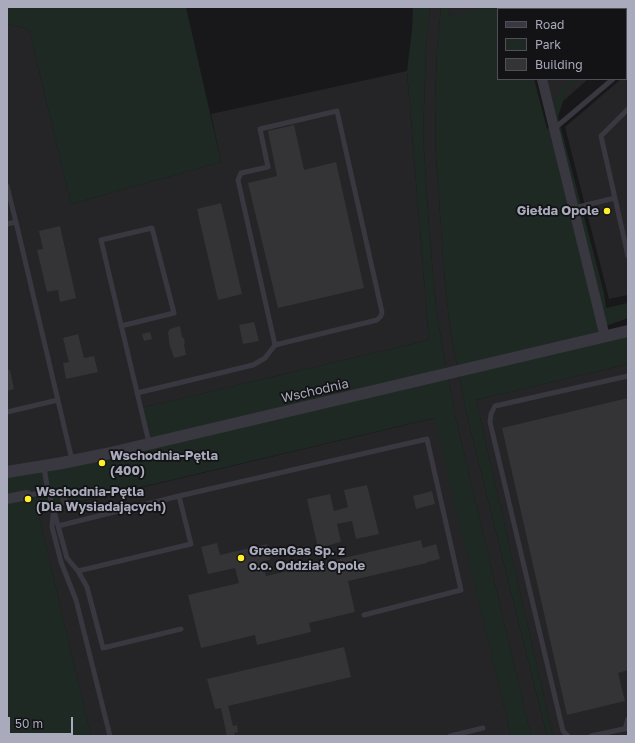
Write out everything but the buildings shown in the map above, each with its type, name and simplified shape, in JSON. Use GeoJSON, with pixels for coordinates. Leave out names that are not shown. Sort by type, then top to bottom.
{"type":"FeatureCollection","features":[{"type":"Feature","properties":{"kind":"street"},"geometry":{"type":"LineString","coordinates":[[542,80],[605,337]]}},
{"type":"Feature","properties":{"kind":"street","name":"Wschodnia"},"geometry":{"type":"LineString","coordinates":[[7,472],[72,461],[149,444],[628,331]]}},
{"type":"Feature","properties":{"kind":"street"},"geometry":{"type":"LineString","coordinates":[[7,499],[27,495]]}},
{"type":"Feature","properties":{"kind":"lane"},"geometry":{"type":"LineString","coordinates":[[555,128],[612,80]]}},
{"type":"Feature","properties":{"kind":"lane"},"geometry":{"type":"LineString","coordinates":[[628,109],[601,136],[628,256]]}},
{"type":"Feature","properties":{"kind":"lane"},"geometry":{"type":"LineString","coordinates":[[137,393],[253,365],[265,358],[275,345],[377,320],[381,316],[380,304],[337,112],[260,129],[268,167],[242,173],[239,176],[238,180],[275,345]]}},
{"type":"Feature","properties":{"kind":"lane"},"geometry":{"type":"LineString","coordinates":[[7,186],[72,461]]}},
{"type":"Feature","properties":{"kind":"lane"},"geometry":{"type":"LineString","coordinates":[[574,208],[615,198]]}},
{"type":"Feature","properties":{"kind":"lane"},"geometry":{"type":"LineString","coordinates":[[7,224],[16,222]]}},
{"type":"Feature","properties":{"kind":"lane"},"geometry":{"type":"LineString","coordinates":[[121,326],[174,313],[152,228],[101,240],[121,326],[149,444]]}},
{"type":"Feature","properties":{"kind":"lane"},"geometry":{"type":"LineString","coordinates":[[568,736],[563,731],[490,422],[490,414],[495,406],[628,376]]}},
{"type":"Feature","properties":{"kind":"lane"},"geometry":{"type":"LineString","coordinates":[[7,412],[58,400]]}},
{"type":"Feature","properties":{"kind":"lane"},"geometry":{"type":"LineString","coordinates":[[58,526],[179,496],[427,439],[461,590],[364,615]]}},
{"type":"Feature","properties":{"kind":"lane"},"geometry":{"type":"LineString","coordinates":[[44,466],[47,486],[66,558],[78,571],[87,587],[103,648],[181,629]]}},
{"type":"Feature","properties":{"kind":"lane"},"geometry":{"type":"LineString","coordinates":[[27,495],[43,492],[47,486]]}},
{"type":"Feature","properties":{"kind":"lane"},"geometry":{"type":"LineString","coordinates":[[78,571],[191,544],[179,496]]}},
{"type":"Feature","properties":{"kind":"lane"},"geometry":{"type":"LineString","coordinates":[[53,508],[52,527],[61,562],[76,600],[110,736]]}},
{"type":"Feature","properties":{"kind":"lane"},"geometry":{"type":"LineString","coordinates":[[591,736],[626,729],[628,719]]}},
{"type":"Feature","properties":{"kind":"lane"},"geometry":{"type":"LineString","coordinates":[[450,736],[483,728]]}},
{"type":"Feature","properties":{"kind":"shaded area"},"geometry":{"type":"Polygon","coordinates":[[[430,7],[441,7],[437,50],[435,104],[436,157],[445,284],[451,335],[466,412],[547,736],[531,736],[455,415],[437,317],[423,136],[426,48],[430,7]]]}},
{"type":"Feature","properties":{"kind":"shaded area"},"geometry":{"type":"Polygon","coordinates":[[[450,7],[500,7],[449,16],[450,7]]]}},
{"type":"Feature","properties":{"kind":"shaded area"},"geometry":{"type":"Polygon","coordinates":[[[628,7],[628,44],[627,45],[627,8],[523,8],[628,7]]]}},
{"type":"Feature","properties":{"kind":"shaded area"},"geometry":{"type":"Polygon","coordinates":[[[7,24],[29,29],[71,204],[221,162],[211,114],[407,71],[429,340],[141,408],[149,444],[7,472],[7,24]]]}},
{"type":"Feature","properties":{"kind":"shaded area","name":"Giełda Opole"},"geometry":{"type":"Polygon","coordinates":[[[627,74],[628,295],[609,299],[565,127],[620,80],[627,80],[627,74]]]}},
{"type":"Feature","properties":{"kind":"shaded area"},"geometry":{"type":"Polygon","coordinates":[[[542,80],[587,80],[551,112],[542,80]]]}},
{"type":"Feature","properties":{"kind":"shaded area"},"geometry":{"type":"Polygon","coordinates":[[[628,364],[628,736],[553,736],[476,400],[628,364]]]}},
{"type":"Feature","properties":{"kind":"shaded area"},"geometry":{"type":"Polygon","coordinates":[[[435,418],[511,736],[91,736],[38,512],[435,418]]]}},
{"type":"Feature","properties":{"kind":"green space"},"geometry":{"type":"Polygon","coordinates":[[[7,7],[186,7],[221,162],[71,204],[29,29],[7,24],[7,7]]]}},
{"type":"Feature","properties":{"kind":"green space"},"geometry":{"type":"Polygon","coordinates":[[[413,7],[430,7],[426,48],[423,136],[437,317],[455,415],[531,736],[511,736],[434,418],[69,504],[67,496],[61,498],[62,506],[38,512],[91,736],[7,736],[7,472],[149,444],[141,408],[429,340],[407,71],[413,7]]]}},
{"type":"Feature","properties":{"kind":"green space"},"geometry":{"type":"Polygon","coordinates":[[[441,7],[450,7],[449,16],[486,7],[515,7],[497,8],[497,80],[534,80],[547,129],[549,128],[551,113],[556,97],[560,90],[571,80],[578,80],[567,89],[558,117],[604,293],[606,308],[628,303],[628,318],[603,327],[605,337],[628,331],[628,364],[476,400],[553,736],[547,736],[466,412],[451,335],[445,284],[436,157],[435,104],[437,50],[441,7]]]}},
{"type":"Feature","properties":{"kind":"place","name":"Giełda Opole"},"geometry":{"type":"Point","coordinates":[607,211]}},
{"type":"Feature","properties":{"kind":"place","name":"Wschodnia-Pętla (400)"},"geometry":{"type":"Point","coordinates":[102,463]}},
{"type":"Feature","properties":{"kind":"place","name":"Wschodnia-Pętla (Dla Wysiadających)"},"geometry":{"type":"Point","coordinates":[28,499]}},
{"type":"Feature","properties":{"kind":"place","name":"GreenGas Sp. z o.o. Oddział Opole"},"geometry":{"type":"Point","coordinates":[241,558]}}]}
